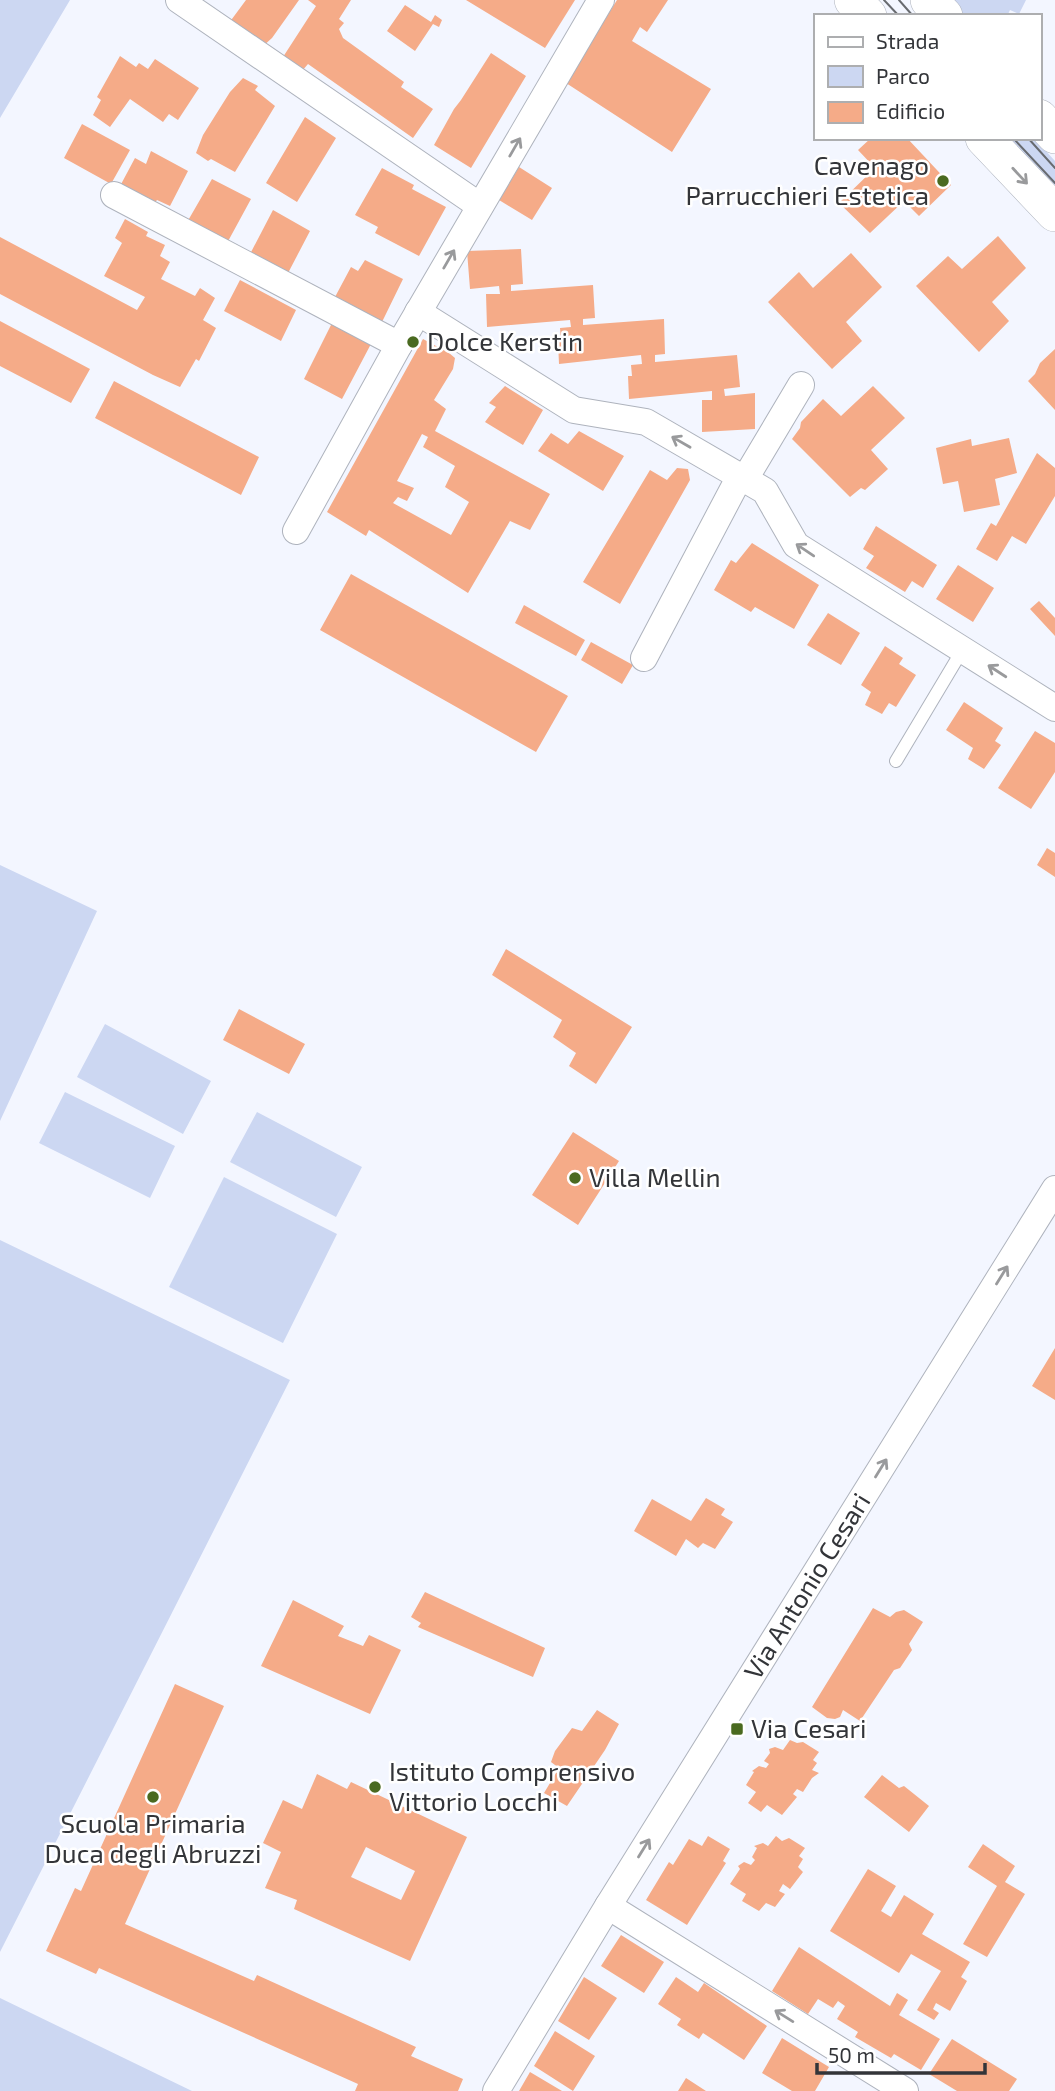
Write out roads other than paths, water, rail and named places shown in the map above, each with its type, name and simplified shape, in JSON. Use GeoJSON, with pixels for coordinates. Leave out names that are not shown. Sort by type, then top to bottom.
{"type":"FeatureCollection","features":[{"type":"Feature","properties":{"kind":"main road"},"geometry":{"type":"LineString","coordinates":[[853,0],[866,14]]}},
{"type":"Feature","properties":{"kind":"main road"},"geometry":{"type":"LineString","coordinates":[[929,0],[942,14]]}},
{"type":"Feature","properties":{"kind":"main road"},"geometry":{"type":"LineString","coordinates":[[1041,120],[1055,135]]}},
{"type":"Feature","properties":{"kind":"main road"},"geometry":{"type":"LineString","coordinates":[[986,140],[1055,213]]}},
{"type":"Feature","properties":{"kind":"street"},"geometry":{"type":"LineString","coordinates":[[178,0],[480,206]]}},
{"type":"Feature","properties":{"kind":"street"},"geometry":{"type":"LineString","coordinates":[[296,531],[399,345],[601,0]]}},
{"type":"Feature","properties":{"kind":"street"},"geometry":{"type":"LineString","coordinates":[[114,195],[399,345]]}},
{"type":"Feature","properties":{"kind":"street"},"geometry":{"type":"LineString","coordinates":[[418,312],[574,410],[646,422],[765,491],[796,545],[1055,708]]}},
{"type":"Feature","properties":{"kind":"street"},"geometry":{"type":"LineString","coordinates":[[644,657],[742,477],[802,385]]}},
{"type":"Feature","properties":{"kind":"street","name":"Via Antonio Cesari"},"geometry":{"type":"LineString","coordinates":[[496,2091],[608,1906],[1055,1189]]}},
{"type":"Feature","properties":{"kind":"street"},"geometry":{"type":"LineString","coordinates":[[608,1906],[905,2091]]}},
{"type":"Feature","properties":{"kind":"lane"},"geometry":{"type":"LineString","coordinates":[[896,761],[964,649]]}},
{"type":"Feature","properties":{"kind":"tram line"},"geometry":{"type":"LineString","coordinates":[[884,0],[897,14]]}},
{"type":"Feature","properties":{"kind":"tram line"},"geometry":{"type":"LineString","coordinates":[[899,0],[911,14]]}},
{"type":"Feature","properties":{"kind":"tram line"},"geometry":{"type":"LineString","coordinates":[[1015,140],[1055,183]]}},
{"type":"Feature","properties":{"kind":"tram line"},"geometry":{"type":"LineString","coordinates":[[1030,140],[1055,168]]}},
{"type":"Feature","properties":{"kind":"place","name":"Cavenago Parrucchieri Estetica"},"geometry":{"type":"Point","coordinates":[943,181]}},
{"type":"Feature","properties":{"kind":"place","name":"Dolce Kerstin"},"geometry":{"type":"Point","coordinates":[413,342]}},
{"type":"Feature","properties":{"kind":"place","name":"Villa Mellin"},"geometry":{"type":"Point","coordinates":[575,1178]}},
{"type":"Feature","properties":{"kind":"place","name":"Via Cesari"},"geometry":{"type":"Point","coordinates":[737,1729]}},
{"type":"Feature","properties":{"kind":"place","name":"Istituto Comprensivo Vittorio Locchi"},"geometry":{"type":"Point","coordinates":[375,1787]}},
{"type":"Feature","properties":{"kind":"place","name":"Scuola Primaria Duca degli Abruzzi"},"geometry":{"type":"Point","coordinates":[153,1797]}}]}
